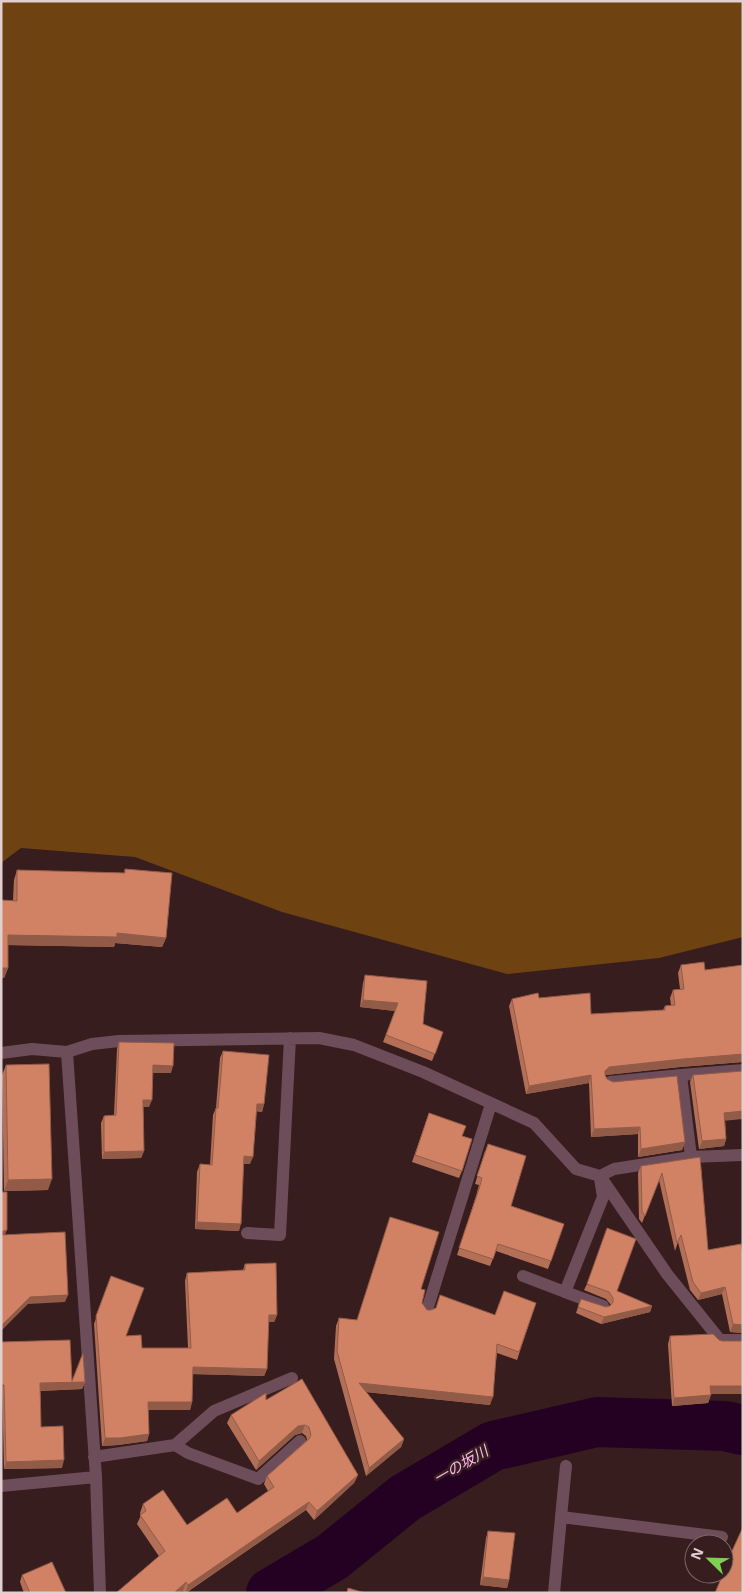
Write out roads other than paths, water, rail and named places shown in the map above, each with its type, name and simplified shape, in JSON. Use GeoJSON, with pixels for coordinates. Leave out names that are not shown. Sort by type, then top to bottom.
{"type":"FeatureCollection","features":[{"type":"Feature","properties":{"kind":"street"},"geometry":{"type":"LineString","coordinates":[[247,1234],[280,1235],[290,1038]]}},
{"type":"Feature","properties":{"kind":"street"},"geometry":{"type":"LineString","coordinates":[[1,1052],[32,1049],[68,1052],[92,1044],[119,1041],[319,1038],[354,1045],[423,1072],[534,1122],[576,1169],[600,1176],[667,1274],[720,1340],[743,1340]]}},
{"type":"Feature","properties":{"kind":"street"},"geometry":{"type":"LineString","coordinates":[[68,1052],[96,1477],[100,1593]]}},
{"type":"Feature","properties":{"kind":"street"},"geometry":{"type":"LineString","coordinates":[[610,1082],[743,1070]]}},
{"type":"Feature","properties":{"kind":"street"},"geometry":{"type":"LineString","coordinates":[[681,1075],[691,1157]]}},
{"type":"Feature","properties":{"kind":"street"},"geometry":{"type":"LineString","coordinates":[[428,1310],[492,1104]]}},
{"type":"Feature","properties":{"kind":"street"},"geometry":{"type":"LineString","coordinates":[[600,1176],[614,1169],[691,1157],[743,1155]]}},
{"type":"Feature","properties":{"kind":"street"},"geometry":{"type":"LineString","coordinates":[[565,1292],[603,1198],[600,1176]]}},
{"type":"Feature","properties":{"kind":"street"},"geometry":{"type":"LineString","coordinates":[[522,1276],[603,1306]]}},
{"type":"Feature","properties":{"kind":"street"},"geometry":{"type":"LineString","coordinates":[[94,1457],[174,1444],[214,1411],[292,1378]]}},
{"type":"Feature","properties":{"kind":"street"},"geometry":{"type":"LineString","coordinates":[[174,1444],[188,1453],[258,1479],[300,1441]]}},
{"type":"Feature","properties":{"kind":"street"},"geometry":{"type":"LineString","coordinates":[[554,1593],[566,1466]]}},
{"type":"Feature","properties":{"kind":"street"},"geometry":{"type":"LineString","coordinates":[[1,1486],[96,1477]]}},
{"type":"Feature","properties":{"kind":"street"},"geometry":{"type":"LineString","coordinates":[[561,1517],[698,1534]]}},
{"type":"Feature","properties":{"kind":"waterway","name":"一の坂川"},"geometry":{"type":"LineString","coordinates":[[271,1593],[332,1557],[405,1498],[493,1446],[597,1422],[725,1426],[743,1430]]}}]}
